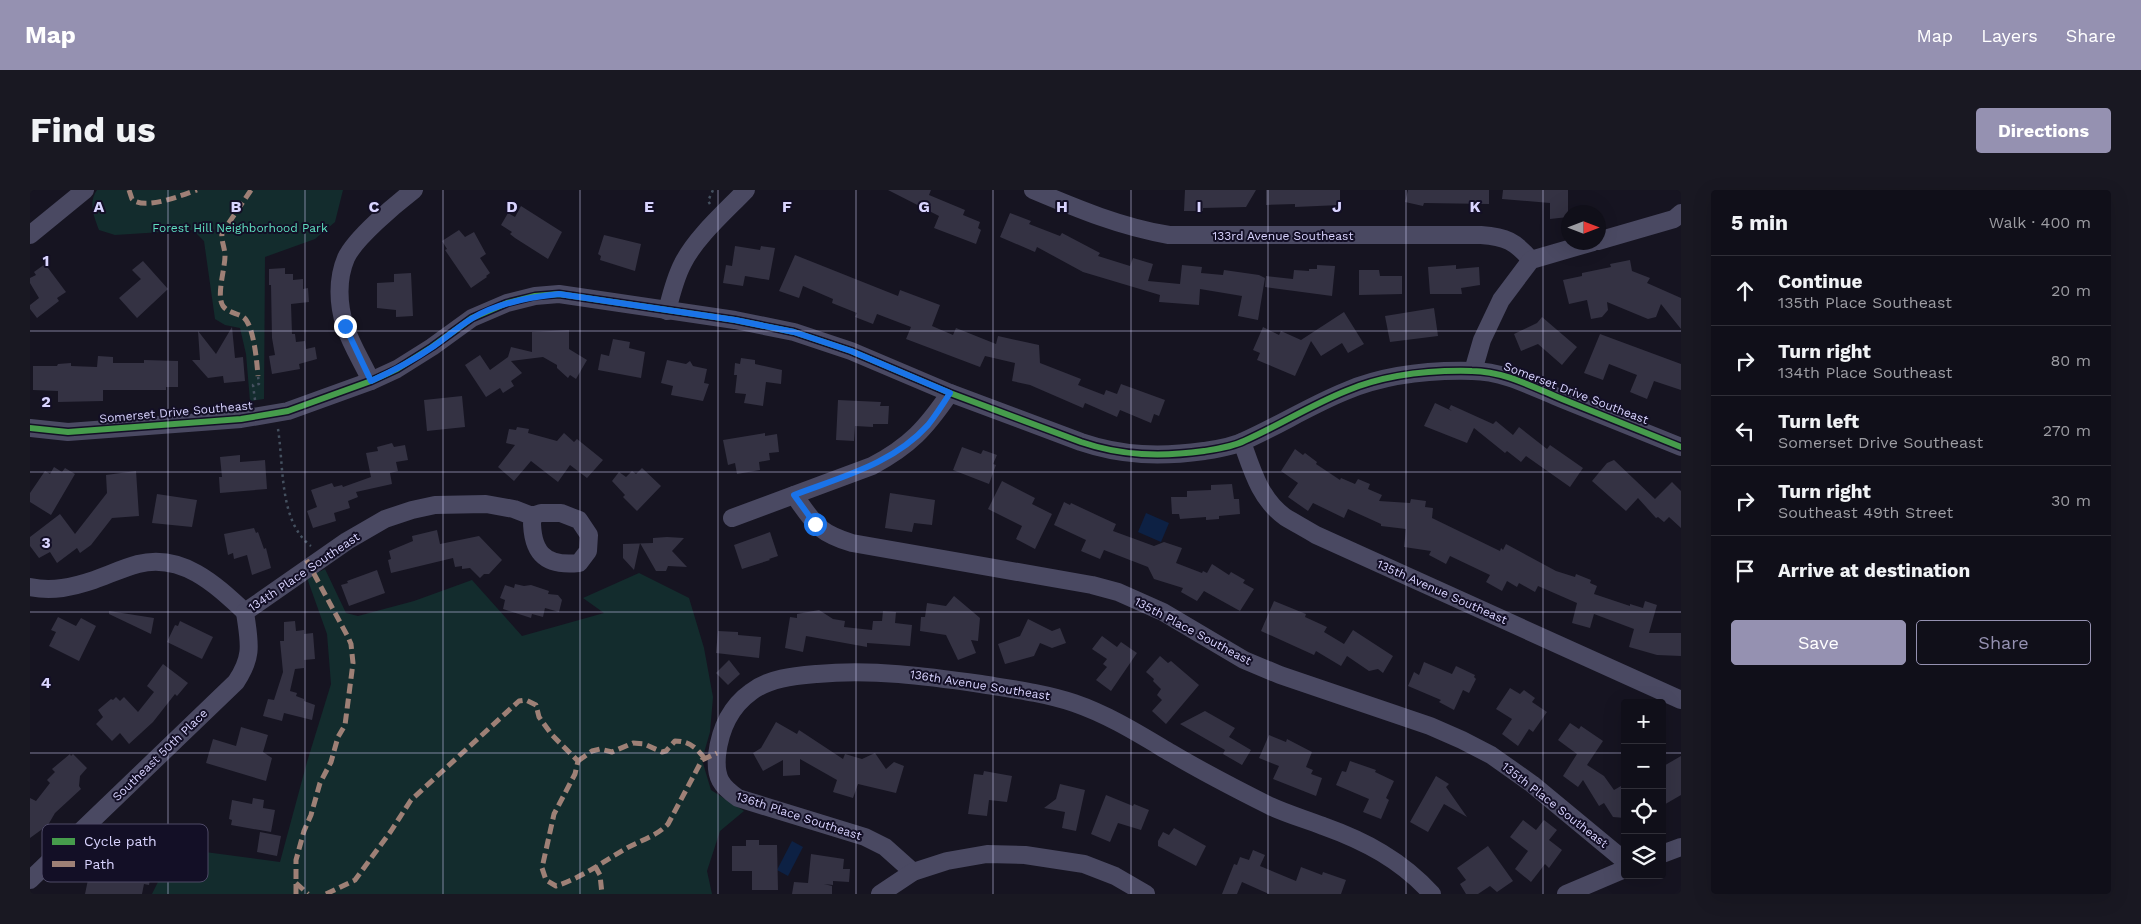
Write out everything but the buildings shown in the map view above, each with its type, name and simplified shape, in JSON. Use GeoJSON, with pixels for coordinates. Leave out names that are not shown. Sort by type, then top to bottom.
{"type":"FeatureCollection","features":[{"type":"Feature","properties":{"kind":"street"},"geometry":{"type":"LineString","coordinates":[[30,235],[85,190]]}},
{"type":"Feature","properties":{"kind":"street"},"geometry":{"type":"LineString","coordinates":[[371,381],[345,326],[340,298],[342,271],[347,256],[361,238],[414,190]]}},
{"type":"Feature","properties":{"kind":"street"},"geometry":{"type":"LineString","coordinates":[[667,311],[683,262],[710,227],[746,190]]}},
{"type":"Feature","properties":{"kind":"street","name":"133rd Avenue Southeast"},"geometry":{"type":"LineString","coordinates":[[1033,190],[1117,224],[1160,233],[1203,236],[1497,236],[1509,240],[1520,247],[1531,260]]}},
{"type":"Feature","properties":{"kind":"street"},"geometry":{"type":"LineString","coordinates":[[1606,239],[1679,220]]}},
{"type":"Feature","properties":{"kind":"street"},"geometry":{"type":"LineString","coordinates":[[1472,371],[1482,340],[1501,300],[1531,260],[1565,250]]}},
{"type":"Feature","properties":{"kind":"street","name":"Somerset Drive Southeast"},"geometry":{"type":"LineString","coordinates":[[30,428],[68,432],[241,419],[288,411],[371,381],[396,369],[425,352],[472,318],[516,300],[559,294],[735,320],[794,332],[851,351],[950,393],[1100,449],[1124,453],[1153,456],[1180,454],[1242,442],[1345,391],[1366,384],[1392,377],[1472,371],[1511,378],[1681,447]]}},
{"type":"Feature","properties":{"kind":"street"},"geometry":{"type":"LineString","coordinates":[[732,518],[872,466],[892,455],[909,443],[928,424],[950,393]]}},
{"type":"Feature","properties":{"kind":"street","name":"135th Avenue Southeast"},"geometry":{"type":"LineString","coordinates":[[1242,442],[1258,485],[1268,501],[1284,516],[1325,539],[1681,700]]}},
{"type":"Feature","properties":{"kind":"street","name":"135th Place Southeast"},"geometry":{"type":"LineString","coordinates":[[794,495],[815,524],[824,532],[837,538],[852,543],[1092,585],[1118,592],[1163,612],[1244,660],[1280,675],[1430,726],[1462,740],[1491,755],[1532,784],[1621,858]]}},
{"type":"Feature","properties":{"kind":"street","name":"134th Place Southeast"},"geometry":{"type":"LineString","coordinates":[[30,587],[44,590],[64,588],[80,585],[138,564],[171,562],[191,569],[208,580],[245,612],[346,542],[385,519],[435,505],[486,504],[514,509],[532,516]]}},
{"type":"Feature","properties":{"kind":"street","name":"Southeast 50th Place"},"geometry":{"type":"LineString","coordinates":[[88,824],[236,682],[245,668],[249,654],[245,612]]}},
{"type":"Feature","properties":{"kind":"street","name":"136th Avenue Southeast"},"geometry":{"type":"LineString","coordinates":[[719,743],[722,728],[730,715],[751,692],[771,681],[793,676],[847,671],[894,672],[1044,694],[1075,703],[1112,718],[1220,782],[1277,810],[1358,839],[1382,851],[1406,868],[1432,894]]}},
{"type":"Feature","properties":{"kind":"street","name":"136th Place Southeast"},"geometry":{"type":"LineString","coordinates":[[719,743],[718,776],[723,787],[738,798],[864,837],[885,847],[912,872]]}},
{"type":"Feature","properties":{"kind":"street"},"geometry":{"type":"LineString","coordinates":[[1666,853],[1681,847]]}},
{"type":"Feature","properties":{"kind":"street"},"geometry":{"type":"LineString","coordinates":[[880,894],[912,872],[947,861],[987,854],[1025,855],[1084,864],[1115,876],[1146,894]]}},
{"type":"Feature","properties":{"kind":"street","name":"Southeast 50th Place"},"geometry":{"type":"LineString","coordinates":[[30,880],[42,868]]}},
{"type":"Feature","properties":{"kind":"street"},"geometry":{"type":"LineString","coordinates":[[1566,894],[1621,871]]}},
{"type":"Feature","properties":{"kind":"path"},"geometry":{"type":"LineString","coordinates":[[713,190],[708,201],[713,207]]}},
{"type":"Feature","properties":{"kind":"path"},"geometry":{"type":"LineString","coordinates":[[254,400],[253,385],[259,384],[258,376]]}},
{"type":"Feature","properties":{"kind":"path"},"geometry":{"type":"LineString","coordinates":[[278,428],[288,509],[297,530],[315,552]]}},
{"type":"Feature","properties":{"kind":"green space","name":"Forest Hill Neighborhood Park"},"geometry":{"type":"Polygon","coordinates":[[[97,190],[343,190],[335,222],[315,239],[265,257],[264,399],[250,401],[246,354],[240,328],[225,325],[215,319],[204,241],[193,230],[115,235],[99,230],[92,205],[97,190]]]}},
{"type":"Feature","properties":{"kind":"green space"},"geometry":{"type":"Polygon","coordinates":[[[325,569],[346,613],[358,616],[414,601],[472,580],[522,636],[604,613],[583,598],[639,573],[689,598],[704,648],[713,697],[710,732],[702,760],[711,790],[744,811],[720,831],[707,871],[712,894],[152,894],[158,882],[208,882],[208,852],[280,862],[307,762],[331,684],[327,634],[307,578],[325,569]]]}},
{"type":"Feature","properties":{"kind":"water"},"geometry":{"type":"Polygon","coordinates":[[[1146,513],[1169,523],[1161,542],[1138,532],[1146,513]]]}},
{"type":"Feature","properties":{"kind":"water"},"geometry":{"type":"Polygon","coordinates":[[[792,841],[803,847],[788,876],[777,870],[792,841]]]}},
{"type":"Feature","properties":{"kind":"marked path"},"geometry":{"type":"LineString","coordinates":[[129,190],[132,199],[145,203],[163,201],[197,190]]}},
{"type":"Feature","properties":{"kind":"marked path"},"geometry":{"type":"LineString","coordinates":[[251,190],[222,233],[225,261],[220,296],[223,306],[230,312],[243,317],[250,327],[258,376]]}},
{"type":"Feature","properties":{"kind":"marked path"},"geometry":{"type":"LineString","coordinates":[[296,894],[296,860],[320,783],[331,762],[338,737],[345,725],[353,663],[351,644],[348,637],[306,559]]}},
{"type":"Feature","properties":{"kind":"marked path"},"geometry":{"type":"LineString","coordinates":[[326,894],[355,880],[411,800],[519,701],[526,700],[536,705],[539,717],[552,735],[578,761],[575,774],[554,814],[542,868],[546,880],[556,886],[583,874],[664,828],[668,824],[702,760],[717,753]]}},
{"type":"Feature","properties":{"kind":"marked path"},"geometry":{"type":"LineString","coordinates":[[578,761],[592,751],[600,749],[612,752],[633,743],[644,744],[662,752],[666,751],[675,741],[684,742],[692,746],[705,759]]}},
{"type":"Feature","properties":{"kind":"marked path"},"geometry":{"type":"LineString","coordinates":[[595,866],[600,875],[602,894]]}},
{"type":"Feature","properties":{"kind":"marked path"},"geometry":{"type":"LineString","coordinates":[[296,883],[308,894]]}},
{"type":"Feature","properties":{"kind":"cycle path"},"geometry":{"type":"LineString","coordinates":[[30,428],[68,432],[241,419],[288,411],[371,381],[397,369],[472,318],[507,303],[535,296],[559,294],[735,320],[794,332],[851,351],[950,393],[1081,442],[1127,453],[1172,454],[1229,446],[1257,435],[1333,397],[1376,381],[1391,377],[1456,371],[1484,372],[1518,380],[1681,447]]}},
{"type":"Feature","properties":{"kind":"route"},"geometry":{"type":"LineString","coordinates":[[345,326],[371,381],[396,369],[432,347],[472,318],[507,303],[535,296],[559,294],[587,297],[667,311],[735,320],[794,332],[851,351],[950,393],[928,424],[909,443],[892,455],[872,466],[794,495],[815,524]]}}]}
